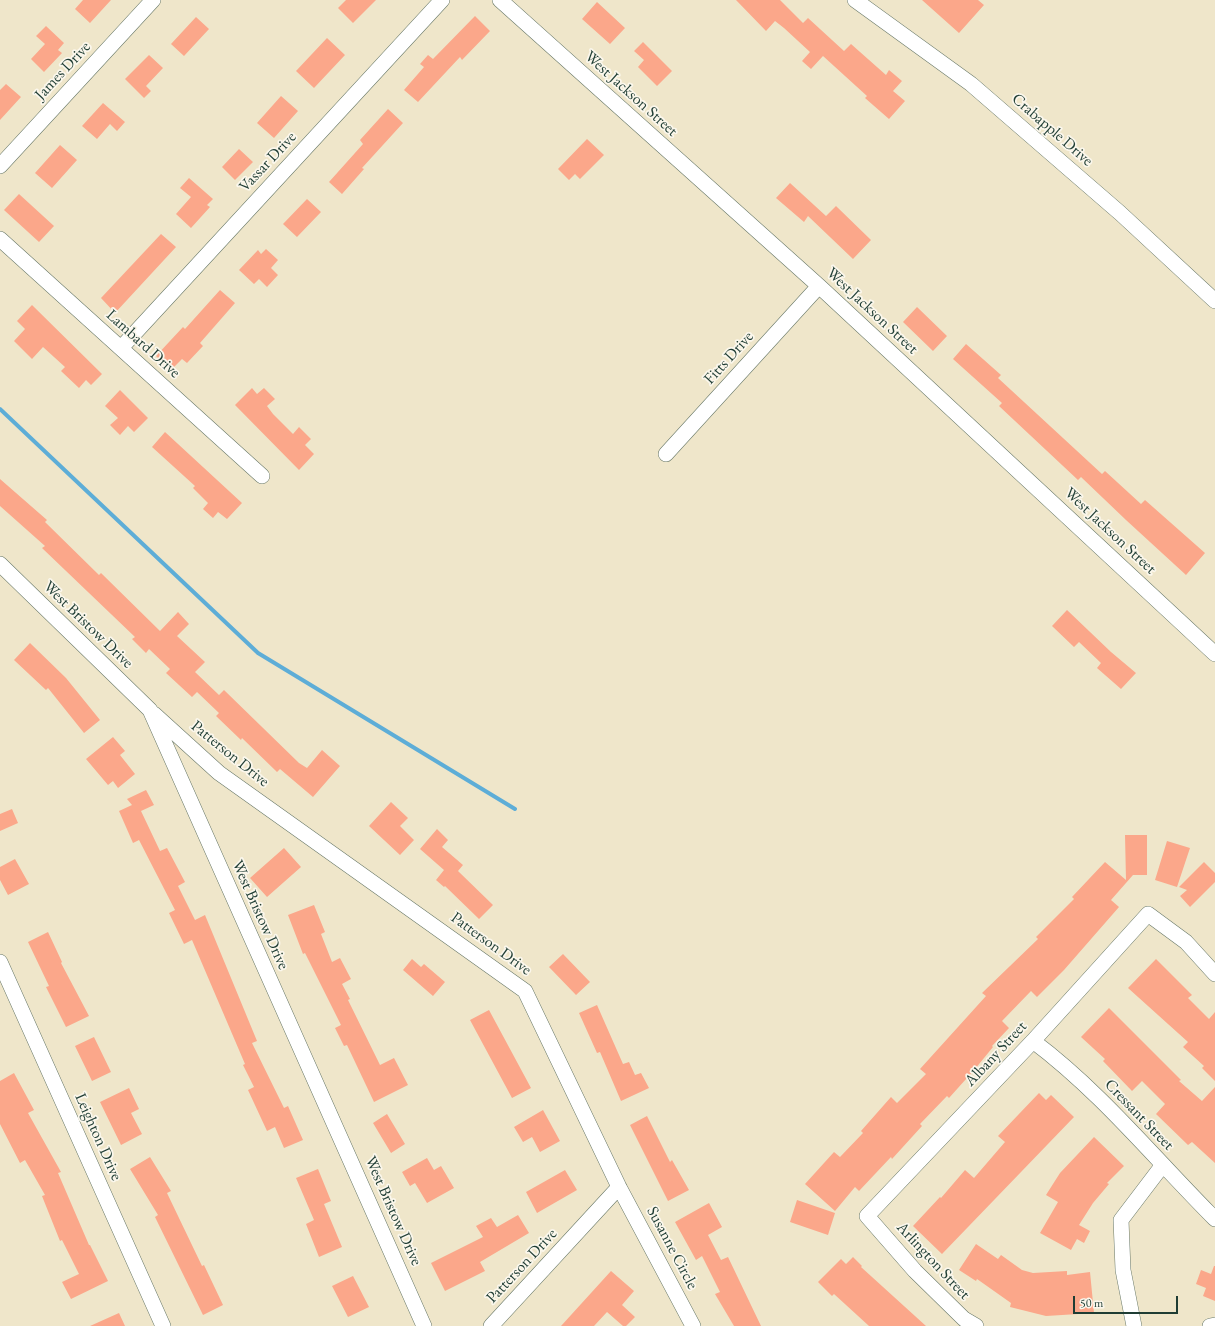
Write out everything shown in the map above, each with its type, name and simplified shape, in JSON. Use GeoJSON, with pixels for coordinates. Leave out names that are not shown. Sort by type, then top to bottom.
{"type":"FeatureCollection","features":[{"type":"Feature","properties":{"kind":"street","name":"James Drive"},"geometry":{"type":"LineString","coordinates":[[0,166],[153,0]]}},
{"type":"Feature","properties":{"kind":"street","name":"Vassar Drive"},"geometry":{"type":"LineString","coordinates":[[121,348],[442,0]]}},
{"type":"Feature","properties":{"kind":"street","name":"West Jackson Street"},"geometry":{"type":"LineString","coordinates":[[500,0],[819,286],[1215,654]]}},
{"type":"Feature","properties":{"kind":"street","name":"Crabapple Drive"},"geometry":{"type":"LineString","coordinates":[[855,0],[972,84],[1120,213],[1215,301]]}},
{"type":"Feature","properties":{"kind":"street","name":"Lambard Drive"},"geometry":{"type":"LineString","coordinates":[[0,239],[262,476]]}},
{"type":"Feature","properties":{"kind":"street","name":"Fitts Drive"},"geometry":{"type":"LineString","coordinates":[[666,454],[819,286]]}},
{"type":"Feature","properties":{"kind":"street","name":"West Bristow Drive"},"geometry":{"type":"LineString","coordinates":[[0,564],[150,710],[424,1326]]}},
{"type":"Feature","properties":{"kind":"street","name":"Patterson Drive"},"geometry":{"type":"LineString","coordinates":[[150,710],[219,773],[525,991],[619,1187],[491,1326]]}},
{"type":"Feature","properties":{"kind":"street","name":"Albany Street"},"geometry":{"type":"LineString","coordinates":[[867,1216],[1033,1041],[1148,914],[1186,942],[1215,974]]}},
{"type":"Feature","properties":{"kind":"street","name":"Leighton Drive"},"geometry":{"type":"LineString","coordinates":[[0,962],[163,1326]]}},
{"type":"Feature","properties":{"kind":"street","name":"Cressant Street"},"geometry":{"type":"LineString","coordinates":[[1033,1041],[1058,1060],[1102,1100],[1162,1166],[1215,1220]]}},
{"type":"Feature","properties":{"kind":"street"},"geometry":{"type":"LineString","coordinates":[[1134,1326],[1123,1270],[1121,1220],[1162,1166]]}},
{"type":"Feature","properties":{"kind":"street","name":"Susanne Circle"},"geometry":{"type":"LineString","coordinates":[[619,1187],[693,1326]]}},
{"type":"Feature","properties":{"kind":"street","name":"Arlington Street"},"geometry":{"type":"LineString","coordinates":[[867,1216],[915,1271],[964,1319],[976,1326]]}},
{"type":"Feature","properties":{"kind":"street"},"geometry":{"type":"LineString","coordinates":[[1210,1326],[1215,1325]]}},
{"type":"Feature","properties":{"kind":"building"},"geometry":{"type":"Polygon","coordinates":[[[83,0],[111,0],[90,23],[75,9],[83,0]]]}},
{"type":"Feature","properties":{"kind":"building"},"geometry":{"type":"Polygon","coordinates":[[[346,0],[376,0],[353,23],[338,8],[346,0]]]}},
{"type":"Feature","properties":{"kind":"building"},"geometry":{"type":"Polygon","coordinates":[[[736,0],[780,0],[803,23],[808,18],[844,51],[851,44],[886,75],[889,70],[902,81],[893,91],[905,101],[889,119],[865,98],[867,96],[823,56],[811,69],[802,61],[810,52],[784,28],[775,21],[766,31],[736,0]]]}},
{"type":"Feature","properties":{"kind":"building"},"geometry":{"type":"Polygon","coordinates":[[[922,0],[978,0],[984,5],[959,33],[922,0]]]}},
{"type":"Feature","properties":{"kind":"building"},"geometry":{"type":"Polygon","coordinates":[[[597,2],[625,28],[610,44],[582,19],[597,2]]]}},
{"type":"Feature","properties":{"kind":"building"},"geometry":{"type":"Polygon","coordinates":[[[475,16],[490,31],[462,60],[460,57],[418,102],[404,90],[424,67],[420,64],[428,55],[433,59],[475,16]]]}},
{"type":"Feature","properties":{"kind":"building"},"geometry":{"type":"Polygon","coordinates":[[[196,17],[209,29],[184,56],[171,44],[196,17]]]}},
{"type":"Feature","properties":{"kind":"building"},"geometry":{"type":"Polygon","coordinates":[[[46,26],[64,43],[58,50],[62,53],[44,72],[31,59],[45,44],[36,36],[46,26]]]}},
{"type":"Feature","properties":{"kind":"building"},"geometry":{"type":"Polygon","coordinates":[[[327,38],[345,55],[314,88],[296,71],[327,38]]]}},
{"type":"Feature","properties":{"kind":"building"},"geometry":{"type":"Polygon","coordinates":[[[643,42],[672,71],[657,86],[638,67],[644,60],[634,51],[643,42]]]}},
{"type":"Feature","properties":{"kind":"building"},"geometry":{"type":"Polygon","coordinates":[[[149,55],[163,68],[146,86],[151,91],[144,98],[125,79],[149,55]]]}},
{"type":"Feature","properties":{"kind":"building"},"geometry":{"type":"Polygon","coordinates":[[[6,84],[21,97],[0,120],[0,90],[6,84]]]}},
{"type":"Feature","properties":{"kind":"building"},"geometry":{"type":"Polygon","coordinates":[[[281,96],[298,111],[274,138],[257,123],[281,96]]]}},
{"type":"Feature","properties":{"kind":"building"},"geometry":{"type":"Polygon","coordinates":[[[103,103],[125,122],[117,131],[110,124],[97,139],[82,126],[103,103]]]}},
{"type":"Feature","properties":{"kind":"building"},"geometry":{"type":"Polygon","coordinates":[[[388,109],[403,123],[362,168],[364,169],[342,194],[329,182],[363,144],[360,140],[388,109]]]}},
{"type":"Feature","properties":{"kind":"building"},"geometry":{"type":"Polygon","coordinates":[[[587,139],[604,155],[580,179],[575,174],[569,180],[558,169],[587,139]]]}},
{"type":"Feature","properties":{"kind":"building"},"geometry":{"type":"Polygon","coordinates":[[[60,145],[77,160],[52,188],[35,173],[60,145]]]}},
{"type":"Feature","properties":{"kind":"building"},"geometry":{"type":"Polygon","coordinates":[[[239,149],[253,162],[235,180],[222,167],[239,149]]]}},
{"type":"Feature","properties":{"kind":"building"},"geometry":{"type":"Polygon","coordinates":[[[189,178],[213,199],[207,205],[210,207],[191,228],[176,214],[191,197],[180,188],[189,178]]]}},
{"type":"Feature","properties":{"kind":"building"},"geometry":{"type":"Polygon","coordinates":[[[790,183],[826,216],[836,206],[871,240],[853,259],[808,216],[804,222],[776,198],[790,183]]]}},
{"type":"Feature","properties":{"kind":"building"},"geometry":{"type":"Polygon","coordinates":[[[19,194],[54,226],[39,242],[4,210],[19,194]]]}},
{"type":"Feature","properties":{"kind":"building"},"geometry":{"type":"Polygon","coordinates":[[[307,199],[321,212],[297,237],[283,224],[307,199]]]}},
{"type":"Feature","properties":{"kind":"building"},"geometry":{"type":"Polygon","coordinates":[[[161,234],[176,247],[115,313],[101,298],[161,234]]]}},
{"type":"Feature","properties":{"kind":"building"},"geometry":{"type":"Polygon","coordinates":[[[266,249],[278,260],[271,268],[278,275],[267,287],[259,279],[254,284],[239,270],[258,250],[261,254],[266,249]]]}},
{"type":"Feature","properties":{"kind":"building"},"geometry":{"type":"Polygon","coordinates":[[[220,290],[235,303],[200,343],[203,346],[187,363],[182,359],[171,370],[156,356],[183,327],[185,329],[220,290]]]}},
{"type":"Feature","properties":{"kind":"building"},"geometry":{"type":"Polygon","coordinates":[[[32,305],[102,374],[91,385],[86,380],[79,388],[61,371],[65,367],[43,347],[32,359],[14,341],[25,329],[17,321],[32,305]]]}},
{"type":"Feature","properties":{"kind":"building"},"geometry":{"type":"Polygon","coordinates":[[[917,307],[947,336],[933,351],[903,322],[917,307]]]}},
{"type":"Feature","properties":{"kind":"building"},"geometry":{"type":"Polygon","coordinates":[[[966,344],[1001,375],[998,378],[1102,474],[1105,471],[1141,504],[1145,500],[1205,553],[1186,575],[1081,477],[1078,480],[999,406],[1002,403],[953,359],[966,344]]]}},
{"type":"Feature","properties":{"kind":"building"},"geometry":{"type":"Polygon","coordinates":[[[252,388],[257,394],[264,388],[275,399],[267,406],[293,434],[299,427],[311,439],[305,445],[314,454],[299,470],[235,405],[252,388]]]}},
{"type":"Feature","properties":{"kind":"building"},"geometry":{"type":"Polygon","coordinates":[[[120,390],[148,418],[134,432],[128,426],[120,435],[110,425],[118,418],[105,406],[120,390]]]}},
{"type":"Feature","properties":{"kind":"building"},"geometry":{"type":"Polygon","coordinates":[[[165,432],[242,503],[227,519],[218,512],[213,518],[203,509],[208,503],[193,488],[195,486],[152,447],[165,432]]]}},
{"type":"Feature","properties":{"kind":"building"},"geometry":{"type":"Polygon","coordinates":[[[0,479],[47,520],[45,522],[99,575],[101,573],[160,631],[178,612],[189,624],[177,636],[205,662],[195,672],[219,695],[224,690],[299,763],[307,768],[322,750],[340,766],[313,797],[280,769],[277,772],[242,738],[241,740],[216,716],[219,713],[197,692],[192,697],[166,673],[170,669],[149,649],[146,653],[132,639],[135,637],[42,548],[45,546],[0,506],[0,479]]]}},
{"type":"Feature","properties":{"kind":"building"},"geometry":{"type":"Polygon","coordinates":[[[1067,610],[1111,652],[1136,673],[1121,689],[1097,668],[1101,663],[1079,642],[1074,647],[1052,626],[1067,610]]]}},
{"type":"Feature","properties":{"kind":"building"},"geometry":{"type":"Polygon","coordinates":[[[30,643],[66,678],[100,720],[84,733],[48,688],[46,690],[14,660],[30,643]]]}},
{"type":"Feature","properties":{"kind":"building"},"geometry":{"type":"Polygon","coordinates":[[[113,737],[125,751],[120,755],[135,774],[118,788],[113,781],[108,785],[86,759],[113,737]]]}},
{"type":"Feature","properties":{"kind":"building"},"geometry":{"type":"Polygon","coordinates":[[[146,790],[154,805],[141,811],[160,851],[167,848],[185,882],[178,886],[195,920],[205,915],[257,1041],[252,1043],[284,1108],[288,1106],[303,1140],[284,1148],[275,1127],[267,1131],[248,1090],[254,1087],[243,1065],[245,1064],[192,940],[184,944],[169,913],[175,910],[139,840],[133,843],[119,811],[132,805],[127,799],[146,790]]]}},
{"type":"Feature","properties":{"kind":"building"},"geometry":{"type":"Polygon","coordinates":[[[391,802],[408,818],[400,826],[414,840],[400,855],[369,826],[391,802]]]}},
{"type":"Feature","properties":{"kind":"building"},"geometry":{"type":"Polygon","coordinates":[[[12,809],[18,823],[0,831],[0,814],[12,809]]]}},
{"type":"Feature","properties":{"kind":"building"},"geometry":{"type":"Polygon","coordinates":[[[437,829],[448,840],[442,847],[463,865],[458,871],[493,905],[479,919],[445,886],[444,887],[436,880],[444,870],[420,849],[437,829]]]}},
{"type":"Feature","properties":{"kind":"building"},"geometry":{"type":"Polygon","coordinates":[[[1125,835],[1147,835],[1147,875],[1133,875],[1111,900],[1119,907],[1064,970],[1037,997],[1031,991],[1002,1021],[1009,1028],[992,1046],[993,1047],[975,1069],[949,1098],[947,1096],[920,1124],[922,1126],[892,1159],[891,1157],[859,1191],[855,1187],[835,1211],[805,1184],[834,1152],[840,1157],[863,1133],[861,1131],[891,1097],[897,1103],[926,1074],[920,1069],[986,996],[982,993],[1038,939],[1036,937],[1074,899],[1072,897],[1105,862],[1126,880],[1125,835]]]}},
{"type":"Feature","properties":{"kind":"building"},"geometry":{"type":"Polygon","coordinates":[[[1167,841],[1190,848],[1177,887],[1155,880],[1167,841]]]}},
{"type":"Feature","properties":{"kind":"building"},"geometry":{"type":"Polygon","coordinates":[[[284,848],[301,867],[267,897],[250,878],[284,848]]]}},
{"type":"Feature","properties":{"kind":"building"},"geometry":{"type":"Polygon","coordinates":[[[15,859],[29,884],[8,895],[0,880],[0,867],[15,859]]]}},
{"type":"Feature","properties":{"kind":"building"},"geometry":{"type":"Polygon","coordinates":[[[1204,862],[1215,873],[1215,882],[1190,907],[1180,896],[1187,890],[1179,887],[1204,862]]]}},
{"type":"Feature","properties":{"kind":"building"},"geometry":{"type":"Polygon","coordinates":[[[314,905],[325,932],[321,934],[332,962],[340,958],[351,979],[342,984],[350,999],[348,1000],[380,1065],[394,1058],[408,1085],[374,1102],[347,1045],[344,1046],[335,1028],[341,1025],[305,953],[303,954],[288,915],[314,905]]]}},
{"type":"Feature","properties":{"kind":"building"},"geometry":{"type":"Polygon","coordinates":[[[48,932],[62,962],[61,963],[89,1016],[66,1027],[46,987],[49,986],[28,942],[48,932]]]}},
{"type":"Feature","properties":{"kind":"building"},"geometry":{"type":"Polygon","coordinates":[[[563,954],[590,982],[576,995],[549,967],[563,954]]]}},
{"type":"Feature","properties":{"kind":"building"},"geometry":{"type":"Polygon","coordinates":[[[412,959],[421,967],[424,964],[445,982],[433,996],[403,970],[412,959]]]}},
{"type":"Feature","properties":{"kind":"building"},"geometry":{"type":"Polygon","coordinates":[[[1156,959],[1192,995],[1188,998],[1209,1019],[1215,1012],[1215,1081],[1202,1068],[1204,1066],[1183,1047],[1188,1042],[1128,988],[1156,959]]]}},
{"type":"Feature","properties":{"kind":"building"},"geometry":{"type":"Polygon","coordinates":[[[597,1005],[623,1064],[629,1062],[635,1075],[641,1073],[649,1088],[621,1101],[600,1052],[597,1053],[579,1013],[597,1005]]]}},
{"type":"Feature","properties":{"kind":"building"},"geometry":{"type":"Polygon","coordinates":[[[1109,1008],[1181,1080],[1179,1081],[1202,1101],[1215,1087],[1215,1163],[1192,1142],[1188,1145],[1156,1114],[1165,1104],[1142,1081],[1132,1091],[1103,1061],[1105,1059],[1081,1037],[1109,1008]]]}},
{"type":"Feature","properties":{"kind":"building"},"geometry":{"type":"Polygon","coordinates":[[[489,1010],[531,1088],[512,1098],[470,1020],[489,1010]]]}},
{"type":"Feature","properties":{"kind":"building"},"geometry":{"type":"Polygon","coordinates":[[[94,1037],[111,1072],[92,1081],[75,1046],[94,1037]]]}},
{"type":"Feature","properties":{"kind":"building"},"geometry":{"type":"Polygon","coordinates":[[[14,1073],[34,1110],[28,1113],[61,1172],[58,1173],[89,1245],[108,1281],[71,1299],[62,1282],[79,1274],[62,1240],[60,1241],[42,1196],[45,1195],[25,1160],[20,1163],[0,1124],[0,1081],[14,1073]]]}},
{"type":"Feature","properties":{"kind":"building"},"geometry":{"type":"Polygon","coordinates":[[[129,1088],[139,1109],[131,1113],[142,1134],[121,1145],[100,1102],[129,1088]]]}},
{"type":"Feature","properties":{"kind":"building"},"geometry":{"type":"Polygon","coordinates":[[[1039,1093],[1046,1100],[1051,1095],[1074,1117],[942,1254],[913,1226],[940,1197],[941,1198],[965,1170],[974,1178],[1005,1142],[998,1136],[1039,1093]]]}},
{"type":"Feature","properties":{"kind":"building"},"geometry":{"type":"Polygon","coordinates":[[[543,1110],[560,1141],[540,1152],[532,1137],[523,1142],[514,1127],[543,1110]]]}},
{"type":"Feature","properties":{"kind":"building"},"geometry":{"type":"Polygon","coordinates":[[[387,1114],[405,1144],[391,1153],[373,1123],[387,1114]]]}},
{"type":"Feature","properties":{"kind":"building"},"geometry":{"type":"Polygon","coordinates":[[[647,1116],[670,1162],[672,1160],[689,1190],[668,1201],[630,1125],[647,1116]]]}},
{"type":"Feature","properties":{"kind":"building"},"geometry":{"type":"Polygon","coordinates":[[[1094,1137],[1124,1166],[1107,1183],[1109,1184],[1093,1203],[1079,1225],[1090,1231],[1084,1243],[1077,1239],[1071,1250],[1040,1233],[1058,1202],[1046,1195],[1060,1173],[1094,1137]]]}},
{"type":"Feature","properties":{"kind":"building"},"geometry":{"type":"Polygon","coordinates":[[[150,1157],[171,1191],[167,1193],[202,1266],[204,1265],[223,1305],[203,1315],[155,1217],[158,1215],[130,1169],[150,1157]]]}},
{"type":"Feature","properties":{"kind":"building"},"geometry":{"type":"Polygon","coordinates":[[[427,1158],[434,1170],[441,1166],[454,1188],[427,1203],[415,1183],[410,1186],[402,1172],[427,1158]]]}},
{"type":"Feature","properties":{"kind":"building"},"geometry":{"type":"Polygon","coordinates":[[[318,1169],[331,1201],[324,1204],[342,1247],[319,1257],[306,1224],[314,1220],[296,1178],[318,1169]]]}},
{"type":"Feature","properties":{"kind":"building"},"geometry":{"type":"Polygon","coordinates":[[[565,1170],[577,1190],[537,1213],[526,1192],[565,1170]]]}},
{"type":"Feature","properties":{"kind":"building"},"geometry":{"type":"Polygon","coordinates":[[[797,1200],[835,1213],[828,1235],[790,1222],[797,1200]]]}},
{"type":"Feature","properties":{"kind":"building"},"geometry":{"type":"Polygon","coordinates":[[[709,1203],[722,1227],[708,1235],[721,1260],[728,1257],[761,1326],[734,1326],[715,1294],[720,1292],[702,1256],[696,1260],[675,1222],[709,1203]]]}},
{"type":"Feature","properties":{"kind":"building"},"geometry":{"type":"Polygon","coordinates":[[[518,1215],[529,1233],[480,1262],[485,1271],[445,1291],[431,1263],[483,1237],[476,1226],[491,1218],[497,1227],[518,1215]]]}},
{"type":"Feature","properties":{"kind":"building"},"geometry":{"type":"Polygon","coordinates":[[[976,1244],[998,1259],[1001,1255],[1022,1270],[1033,1273],[1067,1271],[1067,1275],[1090,1272],[1094,1313],[1046,1316],[1010,1307],[1011,1303],[977,1279],[976,1281],[959,1270],[976,1244]]]}},
{"type":"Feature","properties":{"kind":"building"},"geometry":{"type":"Polygon","coordinates":[[[853,1257],[862,1266],[861,1267],[926,1326],[869,1326],[834,1294],[832,1296],[818,1282],[841,1259],[846,1264],[853,1257]]]}},
{"type":"Feature","properties":{"kind":"building"},"geometry":{"type":"Polygon","coordinates":[[[1214,1266],[1215,1301],[1203,1296],[1206,1288],[1196,1284],[1201,1270],[1211,1274],[1214,1266]]]}},
{"type":"Feature","properties":{"kind":"building"},"geometry":{"type":"Polygon","coordinates":[[[611,1271],[634,1291],[622,1305],[635,1317],[626,1326],[623,1326],[607,1312],[594,1326],[561,1326],[611,1271]]]}},
{"type":"Feature","properties":{"kind":"building"},"geometry":{"type":"Polygon","coordinates":[[[353,1276],[369,1307],[348,1317],[332,1286],[353,1276]]]}},
{"type":"Feature","properties":{"kind":"building"},"geometry":{"type":"Polygon","coordinates":[[[119,1313],[125,1326],[90,1326],[119,1313]]]}},
{"type":"Feature","properties":{"kind":"waterway"},"geometry":{"type":"LineString","coordinates":[[0,409],[258,653],[515,809]]}}]}
